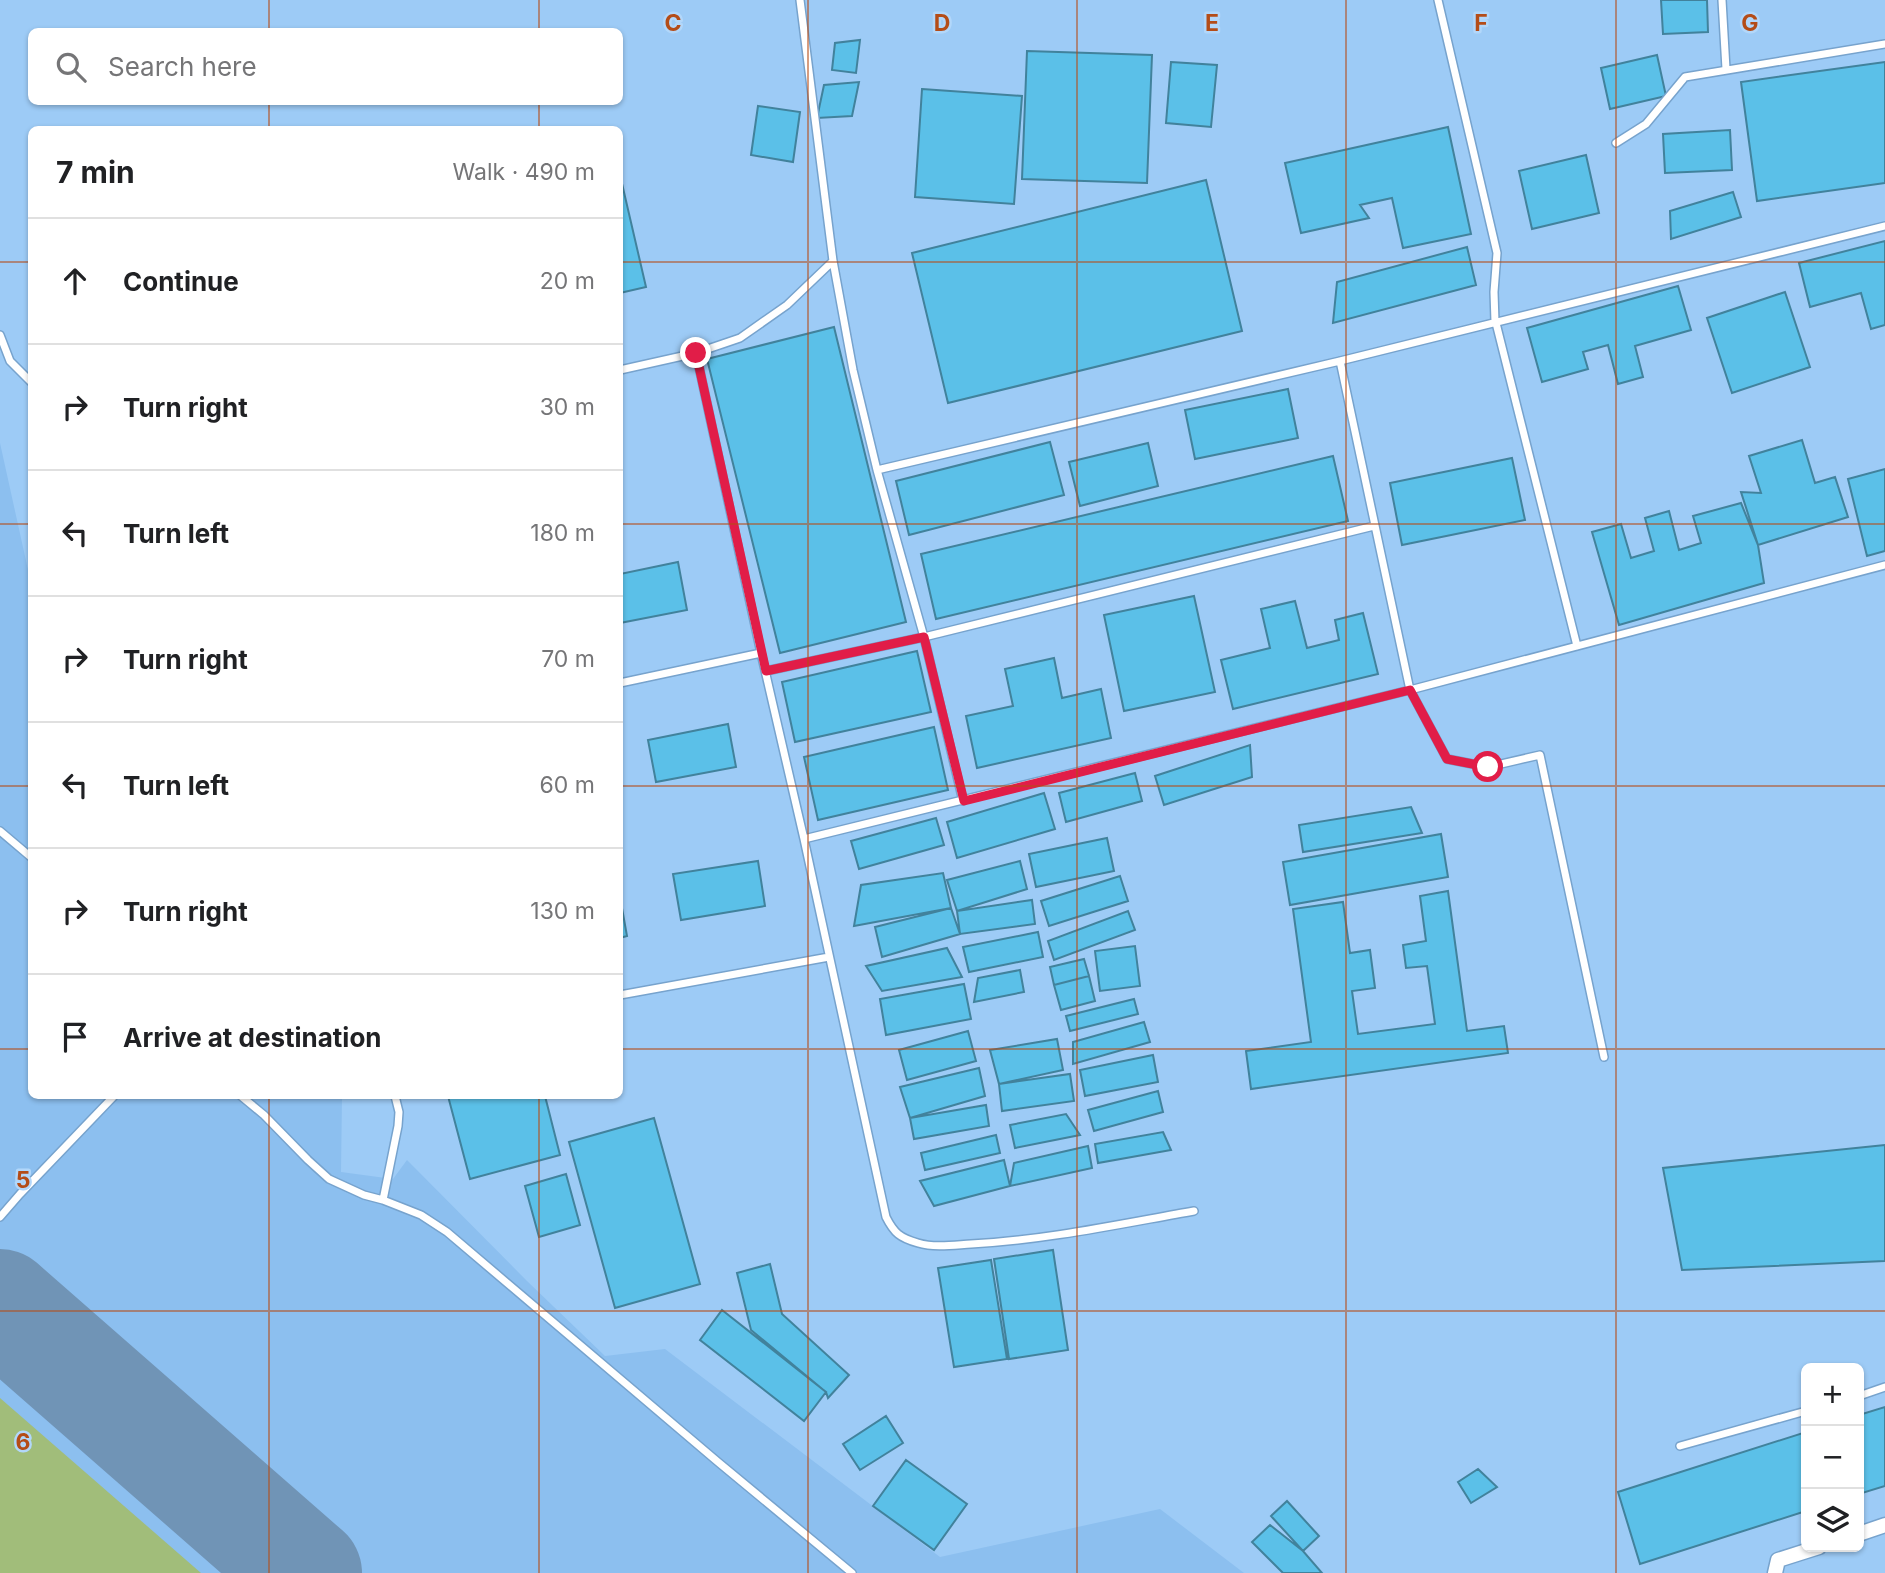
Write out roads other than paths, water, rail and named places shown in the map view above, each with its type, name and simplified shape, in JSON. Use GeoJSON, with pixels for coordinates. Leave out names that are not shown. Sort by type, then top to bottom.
{"type":"FeatureCollection","features":[{"type":"Feature","properties":{"kind":"street"},"geometry":{"type":"LineString","coordinates":[[1864,1532],[1885,1525]]}},
{"type":"Feature","properties":{"kind":"street"},"geometry":{"type":"LineString","coordinates":[[1775,1573],[1778,1560],[1803,1552]]}},
{"type":"Feature","properties":{"kind":"lane"},"geometry":{"type":"LineString","coordinates":[[800,0],[833,261],[853,370],[877,470],[924,637],[964,801]]}},
{"type":"Feature","properties":{"kind":"lane"},"geometry":{"type":"LineString","coordinates":[[1438,0],[1497,253],[1495,322],[1577,646]]}},
{"type":"Feature","properties":{"kind":"lane"},"geometry":{"type":"LineString","coordinates":[[1722,0],[1726,69]]}},
{"type":"Feature","properties":{"kind":"lane"},"geometry":{"type":"LineString","coordinates":[[1616,143],[1646,124],[1685,77],[1885,44]]}},
{"type":"Feature","properties":{"kind":"lane"},"geometry":{"type":"LineString","coordinates":[[877,470],[1340,361],[1885,226]]}},
{"type":"Feature","properties":{"kind":"lane"},"geometry":{"type":"LineString","coordinates":[[623,369],[696,353],[740,338],[787,305],[833,261]]}},
{"type":"Feature","properties":{"kind":"lane"},"geometry":{"type":"LineString","coordinates":[[0,335],[10,361],[28,379]]}},
{"type":"Feature","properties":{"kind":"lane"},"geometry":{"type":"LineString","coordinates":[[696,353],[886,1217],[893,1230],[903,1238],[919,1244],[936,1246],[1010,1242],[1194,1211]]}},
{"type":"Feature","properties":{"kind":"lane"},"geometry":{"type":"LineString","coordinates":[[1340,361],[1410,690],[1447,759],[1488,767],[1540,755],[1604,1057]]}},
{"type":"Feature","properties":{"kind":"lane"},"geometry":{"type":"LineString","coordinates":[[766,671],[924,637],[1374,526]]}},
{"type":"Feature","properties":{"kind":"lane"},"geometry":{"type":"LineString","coordinates":[[804,839],[1410,690],[1885,565]]}},
{"type":"Feature","properties":{"kind":"lane"},"geometry":{"type":"LineString","coordinates":[[623,682],[761,653]]}},
{"type":"Feature","properties":{"kind":"lane"},"geometry":{"type":"LineString","coordinates":[[0,831],[28,855]]}},
{"type":"Feature","properties":{"kind":"lane"},"geometry":{"type":"LineString","coordinates":[[623,994],[829,957]]}},
{"type":"Feature","properties":{"kind":"lane"},"geometry":{"type":"LineString","coordinates":[[0,1217],[111,1099]]}},
{"type":"Feature","properties":{"kind":"lane"},"geometry":{"type":"LineString","coordinates":[[245,1099],[329,1179],[364,1195],[421,1215],[447,1232],[852,1573]]}},
{"type":"Feature","properties":{"kind":"lane"},"geometry":{"type":"LineString","coordinates":[[383,1200],[398,1126],[399,1112],[396,1099]]}},
{"type":"Feature","properties":{"kind":"lane"},"geometry":{"type":"LineString","coordinates":[[1864,1394],[1885,1387]]}},
{"type":"Feature","properties":{"kind":"lane"},"geometry":{"type":"LineString","coordinates":[[1680,1446],[1801,1412]]}}]}
